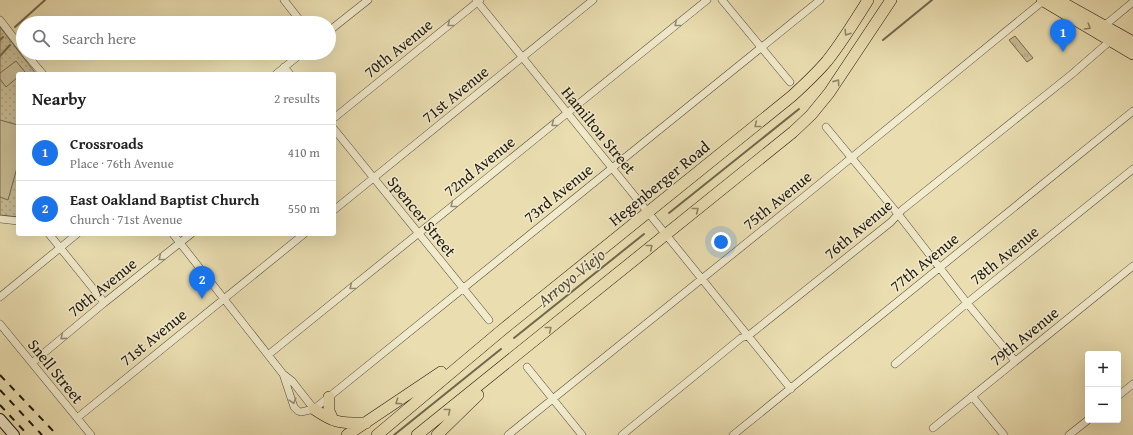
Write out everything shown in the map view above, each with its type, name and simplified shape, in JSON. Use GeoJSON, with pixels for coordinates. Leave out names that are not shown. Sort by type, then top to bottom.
{"type":"FeatureCollection","features":[{"type":"Feature","properties":{"kind":"main road","name":"Hegenberger Road"},"geometry":{"type":"LineString","coordinates":[[377,435],[499,332],[792,96],[811,79],[842,40],[868,0]]}},
{"type":"Feature","properties":{"kind":"main road"},"geometry":{"type":"LineString","coordinates":[[417,435],[793,132],[811,115],[829,93],[891,0]]}},
{"type":"Feature","properties":{"kind":"main road"},"geometry":{"type":"LineString","coordinates":[[1043,0],[1133,54]]}},
{"type":"Feature","properties":{"kind":"main road"},"geometry":{"type":"LineString","coordinates":[[1058,0],[1133,42]]}},
{"type":"Feature","properties":{"kind":"main road"},"geometry":{"type":"LineString","coordinates":[[347,435],[367,423],[499,332]]}},
{"type":"Feature","properties":{"kind":"main road"},"geometry":{"type":"LineString","coordinates":[[437,435],[488,386],[517,355]]}},
{"type":"Feature","properties":{"kind":"main road"},"geometry":{"type":"LineString","coordinates":[[329,397],[329,411],[333,420]]}},
{"type":"Feature","properties":{"kind":"main road"},"geometry":{"type":"LineString","coordinates":[[314,408],[329,419],[342,423],[367,423]]}},
{"type":"Feature","properties":{"kind":"main road"},"geometry":{"type":"LineString","coordinates":[[0,419],[14,435]]}},
{"type":"Feature","properties":{"kind":"street"},"geometry":{"type":"LineString","coordinates":[[284,0],[297,16]]}},
{"type":"Feature","properties":{"kind":"street","name":"71st Avenue"},"geometry":{"type":"LineString","coordinates":[[336,208],[593,0]]}},
{"type":"Feature","properties":{"kind":"street","name":"72nd Avenue"},"geometry":{"type":"LineString","coordinates":[[268,355],[707,0]]}},
{"type":"Feature","properties":{"kind":"street"},"geometry":{"type":"LineString","coordinates":[[722,0],[790,82]]}},
{"type":"Feature","properties":{"kind":"street","name":"73rd Avenue"},"geometry":{"type":"LineString","coordinates":[[314,408],[820,0]]}},
{"type":"Feature","properties":{"kind":"street","name":"75th Avenue"},"geometry":{"type":"LineString","coordinates":[[508,435],[851,158],[1043,0]]}},
{"type":"Feature","properties":{"kind":"street"},"geometry":{"type":"LineString","coordinates":[[336,25],[365,1]]}},
{"type":"Feature","properties":{"kind":"street","name":"Hamilton Street"},"geometry":{"type":"LineString","coordinates":[[478,1],[791,389]]}},
{"type":"Feature","properties":{"kind":"street","name":"70th Avenue"},"geometry":{"type":"LineString","coordinates":[[336,116],[478,1]]}},
{"type":"Feature","properties":{"kind":"street"},"geometry":{"type":"LineString","coordinates":[[1104,26],[1133,2]]}},
{"type":"Feature","properties":{"kind":"street"},"geometry":{"type":"LineString","coordinates":[[0,20],[16,41]]}},
{"type":"Feature","properties":{"kind":"street","name":"76th Avenue"},"geometry":{"type":"LineString","coordinates":[[622,435],[893,220],[898,214],[1072,74],[1110,41]]}},
{"type":"Feature","properties":{"kind":"street"},"geometry":{"type":"LineString","coordinates":[[31,60],[41,72]]}},
{"type":"Feature","properties":{"kind":"street"},"geometry":{"type":"LineString","coordinates":[[278,72],[293,60]]}},
{"type":"Feature","properties":{"kind":"street"},"geometry":{"type":"LineString","coordinates":[[284,67],[288,72]]}},
{"type":"Feature","properties":{"kind":"street","name":"77th Avenue"},"geometry":{"type":"LineString","coordinates":[[733,435],[1133,111]]}},
{"type":"Feature","properties":{"kind":"street"},"geometry":{"type":"LineString","coordinates":[[826,127],[898,214],[939,268],[1015,361]]}},
{"type":"Feature","properties":{"kind":"street","name":"Spencer Street"},"geometry":{"type":"LineString","coordinates":[[336,132],[489,320]]}},
{"type":"Feature","properties":{"kind":"street","name":"78th Avenue"},"geometry":{"type":"LineString","coordinates":[[895,364],[967,303],[1133,169]]}},
{"type":"Feature","properties":{"kind":"street"},"geometry":{"type":"LineString","coordinates":[[0,219],[16,221]]}},
{"type":"Feature","properties":{"kind":"street"},"geometry":{"type":"LineString","coordinates":[[51,236],[104,303]]}},
{"type":"Feature","properties":{"kind":"street"},"geometry":{"type":"LineString","coordinates":[[0,297],[75,236]]}},
{"type":"Feature","properties":{"kind":"street"},"geometry":{"type":"LineString","coordinates":[[175,236],[268,355],[314,408],[301,412],[294,407],[284,374]]}},
{"type":"Feature","properties":{"kind":"street","name":"70th Avenue"},"geometry":{"type":"LineString","coordinates":[[32,363],[104,303],[189,236]]}},
{"type":"Feature","properties":{"kind":"street","name":"71st Avenue"},"geometry":{"type":"LineString","coordinates":[[77,418],[302,236]]}},
{"type":"Feature","properties":{"kind":"street","name":"79th Avenue"},"geometry":{"type":"LineString","coordinates":[[933,428],[1133,266]]}},
{"type":"Feature","properties":{"kind":"street","name":"Snell Street"},"geometry":{"type":"LineString","coordinates":[[0,324],[91,435]]}},
{"type":"Feature","properties":{"kind":"street"},"geometry":{"type":"LineString","coordinates":[[527,368],[582,435]]}},
{"type":"Feature","properties":{"kind":"street"},"geometry":{"type":"LineString","coordinates":[[1121,394],[1133,384]]}},
{"type":"Feature","properties":{"kind":"street"},"geometry":{"type":"LineString","coordinates":[[972,396],[1004,435]]}},
{"type":"Feature","properties":{"kind":"street"},"geometry":{"type":"LineString","coordinates":[[1069,435],[1085,422]]}},
{"type":"Feature","properties":{"kind":"green space"},"geometry":{"type":"Polygon","coordinates":[[[0,27],[16,48],[16,60],[25,60],[34,72],[16,72],[16,217],[0,215],[0,27]]]}},
{"type":"Feature","properties":{"kind":"green space"},"geometry":{"type":"Polygon","coordinates":[[[1015,36],[1033,58],[1027,62],[1009,40],[1015,36]]]}},
{"type":"Feature","properties":{"kind":"green space"},"geometry":{"type":"Polygon","coordinates":[[[16,61],[25,72],[16,72],[16,79],[6,87],[0,79],[0,73],[16,61]]]}},
{"type":"Feature","properties":{"kind":"green space"},"geometry":{"type":"Polygon","coordinates":[[[0,120],[16,124],[16,171],[8,200],[0,197],[0,120]]]}},
{"type":"Feature","properties":{"kind":"waterway"},"geometry":{"type":"LineString","coordinates":[[27,16],[45,0]]}},
{"type":"Feature","properties":{"kind":"waterway","name":"Arroyo Viejo"},"geometry":{"type":"LineString","coordinates":[[883,40],[932,0]]}},
{"type":"Feature","properties":{"kind":"waterway"},"geometry":{"type":"LineString","coordinates":[[0,40],[3,37]]}},
{"type":"Feature","properties":{"kind":"waterway"},"geometry":{"type":"LineString","coordinates":[[0,56],[10,45]]}},
{"type":"Feature","properties":{"kind":"waterway","name":"Arroyo Viejo"},"geometry":{"type":"LineString","coordinates":[[669,213],[799,109]]}},
{"type":"Feature","properties":{"kind":"waterway","name":"Arroyo Viejo"},"geometry":{"type":"LineString","coordinates":[[514,338],[644,234]]}},
{"type":"Feature","properties":{"kind":"waterway","name":"Arroyo Viejo"},"geometry":{"type":"LineString","coordinates":[[394,435],[501,349]]}},
{"type":"Feature","properties":{"kind":"railway"},"geometry":{"type":"LineString","coordinates":[[0,375],[57,435]]}},
{"type":"Feature","properties":{"kind":"railway"},"geometry":{"type":"LineString","coordinates":[[0,390],[42,435]]}},
{"type":"Feature","properties":{"kind":"railway"},"geometry":{"type":"LineString","coordinates":[[0,405],[28,435]]}},
{"type":"Feature","properties":{"kind":"place","name":"Crossroads"},"geometry":{"type":"Point","coordinates":[1063,52]}},
{"type":"Feature","properties":{"kind":"place","name":"East Oakland Baptist Church"},"geometry":{"type":"Point","coordinates":[202,299]}}]}
